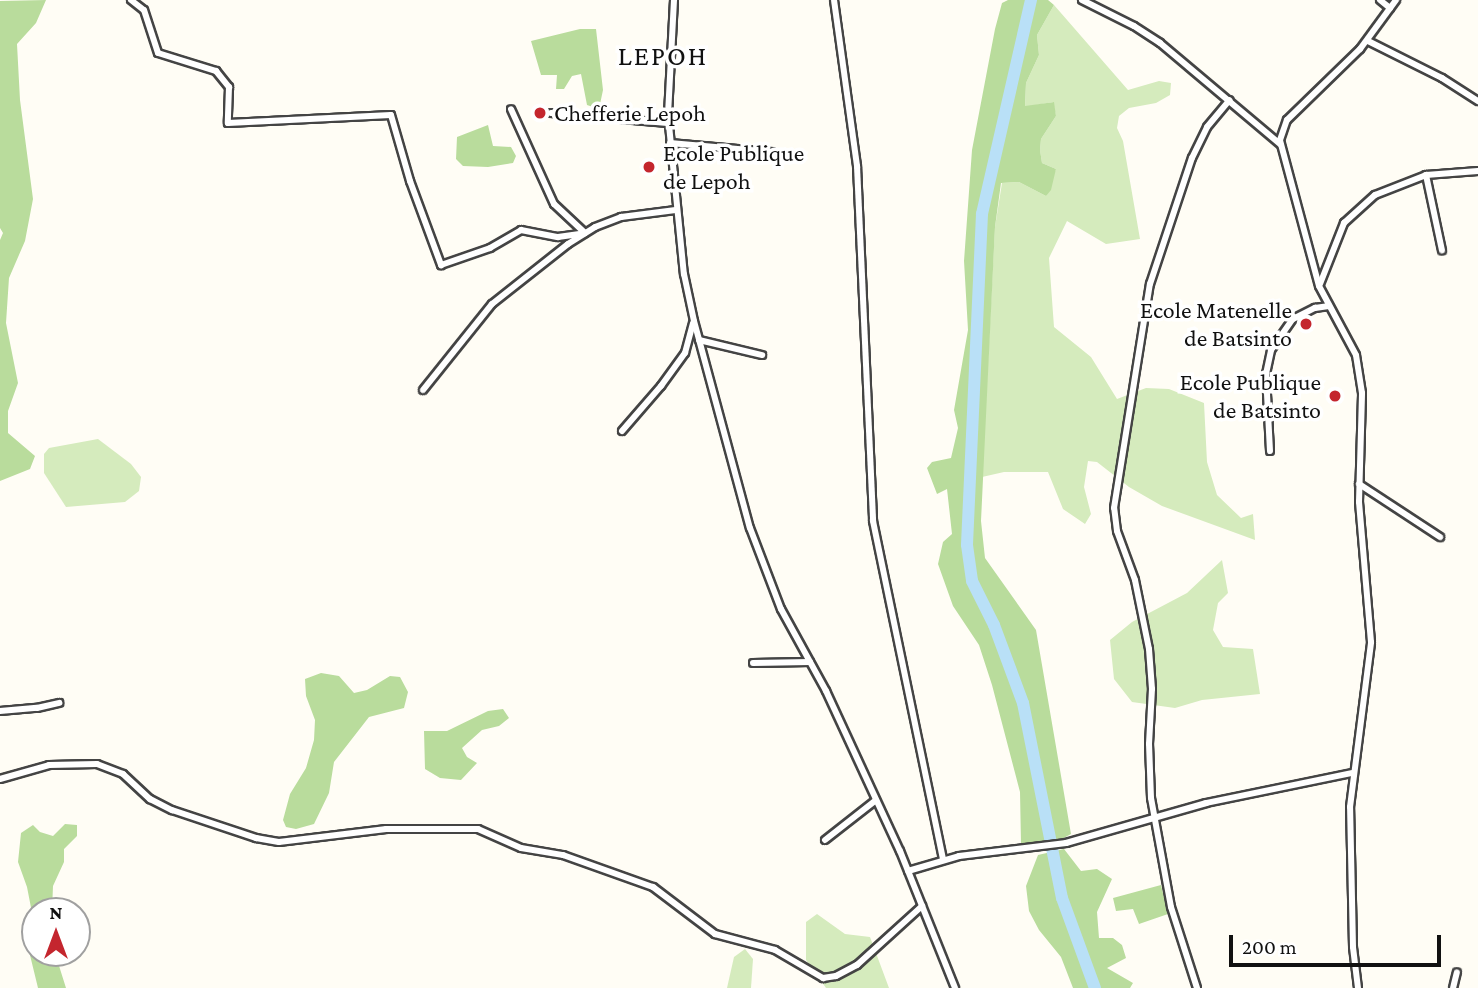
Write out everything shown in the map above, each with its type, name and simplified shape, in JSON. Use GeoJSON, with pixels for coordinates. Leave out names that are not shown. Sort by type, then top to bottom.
{"type":"FeatureCollection","features":[{"type":"Feature","properties":{"kind":"street"},"geometry":{"type":"LineString","coordinates":[[131,0],[144,10],[158,53],[216,71],[229,87],[228,123],[391,115],[410,181],[441,265],[490,248],[521,230],[558,237],[585,233]]}},
{"type":"Feature","properties":{"kind":"street"},"geometry":{"type":"LineString","coordinates":[[674,0],[668,123],[676,210],[694,321],[757,551],[781,609],[810,662],[908,871],[955,988]]}},
{"type":"Feature","properties":{"kind":"street"},"geometry":{"type":"LineString","coordinates":[[834,0],[857,166],[873,521],[943,859]]}},
{"type":"Feature","properties":{"kind":"street"},"geometry":{"type":"LineString","coordinates":[[1082,0],[1134,26],[1160,43],[1280,144]]}},
{"type":"Feature","properties":{"kind":"street"},"geometry":{"type":"LineString","coordinates":[[1380,0],[1390,8]]}},
{"type":"Feature","properties":{"kind":"street"},"geometry":{"type":"LineString","coordinates":[[1358,988],[1351,895],[1352,773],[1371,653],[1359,484],[1363,426],[1360,374],[1352,346],[1319,286],[1280,144],[1287,120],[1368,41],[1396,0]]}},
{"type":"Feature","properties":{"kind":"street"},"geometry":{"type":"LineString","coordinates":[[1368,41],[1441,78],[1478,101]]}},
{"type":"Feature","properties":{"kind":"street"},"geometry":{"type":"LineString","coordinates":[[1197,988],[1174,919],[1148,775],[1152,688],[1149,649],[1135,580],[1115,521],[1115,496],[1131,416],[1145,307],[1158,256],[1196,149],[1211,121],[1230,100]]}},
{"type":"Feature","properties":{"kind":"street"},"geometry":{"type":"LineString","coordinates":[[511,109],[554,204],[585,233]]}},
{"type":"Feature","properties":{"kind":"street"},"geometry":{"type":"LineString","coordinates":[[551,113],[668,123]]}},
{"type":"Feature","properties":{"kind":"street"},"geometry":{"type":"LineString","coordinates":[[670,143],[772,152]]}},
{"type":"Feature","properties":{"kind":"street"},"geometry":{"type":"LineString","coordinates":[[1319,286],[1344,223],[1358,208],[1395,185],[1426,175],[1478,171]]}},
{"type":"Feature","properties":{"kind":"street"},"geometry":{"type":"LineString","coordinates":[[1426,175],[1443,250]]}},
{"type":"Feature","properties":{"kind":"street"},"geometry":{"type":"LineString","coordinates":[[423,390],[492,304],[585,233],[621,217],[676,210]]}},
{"type":"Feature","properties":{"kind":"street"},"geometry":{"type":"LineString","coordinates":[[1270,450],[1266,374],[1271,350],[1293,319],[1315,308],[1329,306]]}},
{"type":"Feature","properties":{"kind":"street"},"geometry":{"type":"LineString","coordinates":[[622,431],[685,353],[694,321]]}},
{"type":"Feature","properties":{"kind":"street"},"geometry":{"type":"LineString","coordinates":[[699,340],[762,355]]}},
{"type":"Feature","properties":{"kind":"street"},"geometry":{"type":"LineString","coordinates":[[1359,484],[1440,537]]}},
{"type":"Feature","properties":{"kind":"street"},"geometry":{"type":"LineString","coordinates":[[753,663],[810,662]]}},
{"type":"Feature","properties":{"kind":"street"},"geometry":{"type":"LineString","coordinates":[[0,711],[59,703]]}},
{"type":"Feature","properties":{"kind":"street"},"geometry":{"type":"LineString","coordinates":[[0,779],[49,765],[97,764],[129,778],[147,797],[172,810],[256,838],[279,842],[386,829],[478,829],[521,848],[563,855],[653,887],[715,934],[775,950],[823,978],[836,976],[857,965],[922,906]]}},
{"type":"Feature","properties":{"kind":"street"},"geometry":{"type":"LineString","coordinates":[[908,871],[943,859],[1066,843],[1156,820],[1206,803],[1352,773]]}},
{"type":"Feature","properties":{"kind":"street"},"geometry":{"type":"LineString","coordinates":[[825,841],[875,801]]}},
{"type":"Feature","properties":{"kind":"street"},"geometry":{"type":"LineString","coordinates":[[1453,988],[1457,972]]}},
{"type":"Feature","properties":{"kind":"green space"},"geometry":{"type":"Polygon","coordinates":[[[46,0],[36,23],[17,44],[20,100],[33,199],[25,241],[9,278],[6,323],[18,383],[8,411],[8,433],[35,456],[30,469],[0,481],[0,240],[3,233],[0,228],[0,1],[46,0]]]}},
{"type":"Feature","properties":{"kind":"green space"},"geometry":{"type":"Polygon","coordinates":[[[1008,0],[1048,0],[1054,5],[1037,35],[1039,55],[1026,83],[1025,106],[1054,102],[1056,116],[1041,139],[1040,150],[1042,163],[1056,169],[1051,190],[1046,196],[1019,182],[1001,183],[995,227],[981,521],[985,558],[1036,630],[1071,834],[1062,839],[1021,844],[1020,792],[992,685],[979,645],[953,606],[938,564],[943,542],[952,534],[947,489],[937,494],[927,468],[932,462],[951,458],[958,428],[954,410],[968,330],[964,261],[972,150],[995,29],[1002,3],[1008,0]]]}},
{"type":"Feature","properties":{"kind":"green space"},"geometry":{"type":"Polygon","coordinates":[[[1054,5],[1128,90],[1159,81],[1171,83],[1170,95],[1156,103],[1129,108],[1119,116],[1117,128],[1123,141],[1140,239],[1106,244],[1067,221],[1049,258],[1054,327],[1091,357],[1117,399],[1146,388],[1169,389],[1204,403],[1207,462],[1217,495],[1241,518],[1253,514],[1255,540],[1162,506],[1129,487],[1097,462],[1088,461],[1084,487],[1091,514],[1085,524],[1063,509],[1048,472],[1004,472],[982,477],[995,227],[1002,183],[1019,182],[1046,196],[1056,169],[1042,163],[1040,150],[1041,139],[1056,116],[1053,102],[1025,107],[1026,83],[1039,55],[1037,35],[1054,5]]]}},
{"type":"Feature","properties":{"kind":"green space"},"geometry":{"type":"Polygon","coordinates":[[[580,29],[596,29],[603,90],[599,109],[587,105],[581,74],[572,76],[564,89],[556,89],[557,75],[541,75],[531,41],[580,29]]]}},
{"type":"Feature","properties":{"kind":"green space"},"geometry":{"type":"Polygon","coordinates":[[[488,125],[493,146],[511,147],[516,156],[513,163],[488,167],[463,166],[456,159],[457,137],[488,125]]]}},
{"type":"Feature","properties":{"kind":"green space"},"geometry":{"type":"Polygon","coordinates":[[[98,439],[131,464],[141,477],[139,491],[125,502],[66,507],[44,473],[44,454],[49,448],[98,439]]]}},
{"type":"Feature","properties":{"kind":"green space"},"geometry":{"type":"Polygon","coordinates":[[[1222,560],[1228,593],[1218,603],[1213,630],[1223,647],[1253,649],[1260,694],[1202,700],[1175,708],[1132,702],[1114,679],[1110,640],[1132,622],[1187,593],[1222,560]]]}},
{"type":"Feature","properties":{"kind":"green space"},"geometry":{"type":"Polygon","coordinates":[[[321,673],[339,676],[354,693],[367,690],[390,676],[400,677],[408,692],[404,708],[369,717],[334,762],[329,793],[314,824],[296,829],[286,827],[283,820],[290,794],[306,768],[314,740],[315,720],[306,696],[305,679],[321,673]]]}},
{"type":"Feature","properties":{"kind":"green space"},"geometry":{"type":"Polygon","coordinates":[[[503,709],[509,718],[499,726],[482,730],[462,748],[467,757],[477,763],[461,780],[440,778],[425,769],[424,731],[447,731],[488,711],[503,709]]]}},
{"type":"Feature","properties":{"kind":"green space"},"geometry":{"type":"Polygon","coordinates":[[[65,824],[77,825],[77,836],[64,849],[64,862],[53,886],[53,897],[29,897],[18,862],[21,833],[33,825],[40,832],[53,836],[65,824]]]}},
{"type":"Feature","properties":{"kind":"green space"},"geometry":{"type":"Polygon","coordinates":[[[1064,849],[1081,871],[1097,869],[1112,879],[1097,912],[1099,938],[1113,938],[1122,945],[1126,958],[1107,968],[1133,983],[1130,988],[1073,988],[1061,957],[1039,930],[1029,911],[1026,886],[1038,855],[1064,849]]]}},
{"type":"Feature","properties":{"kind":"green space"},"geometry":{"type":"Polygon","coordinates":[[[1161,885],[1168,914],[1139,924],[1133,909],[1116,911],[1113,898],[1161,885]]]}},
{"type":"Feature","properties":{"kind":"green space"},"geometry":{"type":"Polygon","coordinates":[[[817,914],[845,934],[870,937],[889,988],[826,988],[806,960],[806,922],[817,914]]]}},
{"type":"Feature","properties":{"kind":"green space"},"geometry":{"type":"Polygon","coordinates":[[[745,949],[753,959],[751,988],[727,988],[734,957],[745,949]]]}},
{"type":"Feature","properties":{"kind":"green space"},"geometry":{"type":"Polygon","coordinates":[[[33,967],[59,967],[66,988],[38,988],[33,967]]]}},
{"type":"Feature","properties":{"kind":"waterway"},"geometry":{"type":"LineString","coordinates":[[1031,0],[982,214],[967,545],[972,581],[994,625],[1023,703],[1062,898],[1095,988]]}},
{"type":"Feature","properties":{"kind":"place","name":"Chefferie Lepoh"},"geometry":{"type":"Point","coordinates":[540,113]}},
{"type":"Feature","properties":{"kind":"place","name":"Ecole Publique de Lepoh"},"geometry":{"type":"Point","coordinates":[649,167]}},
{"type":"Feature","properties":{"kind":"place","name":"Ecole Matenelle de Batsinto"},"geometry":{"type":"Point","coordinates":[1306,324]}},
{"type":"Feature","properties":{"kind":"place","name":"Ecole Publique de Batsinto"},"geometry":{"type":"Point","coordinates":[1335,396]}},
{"type":"Feature","properties":{"kind":"district","name":"LEPOH"},"geometry":{"type":"Point","coordinates":[663,56]}}]}
